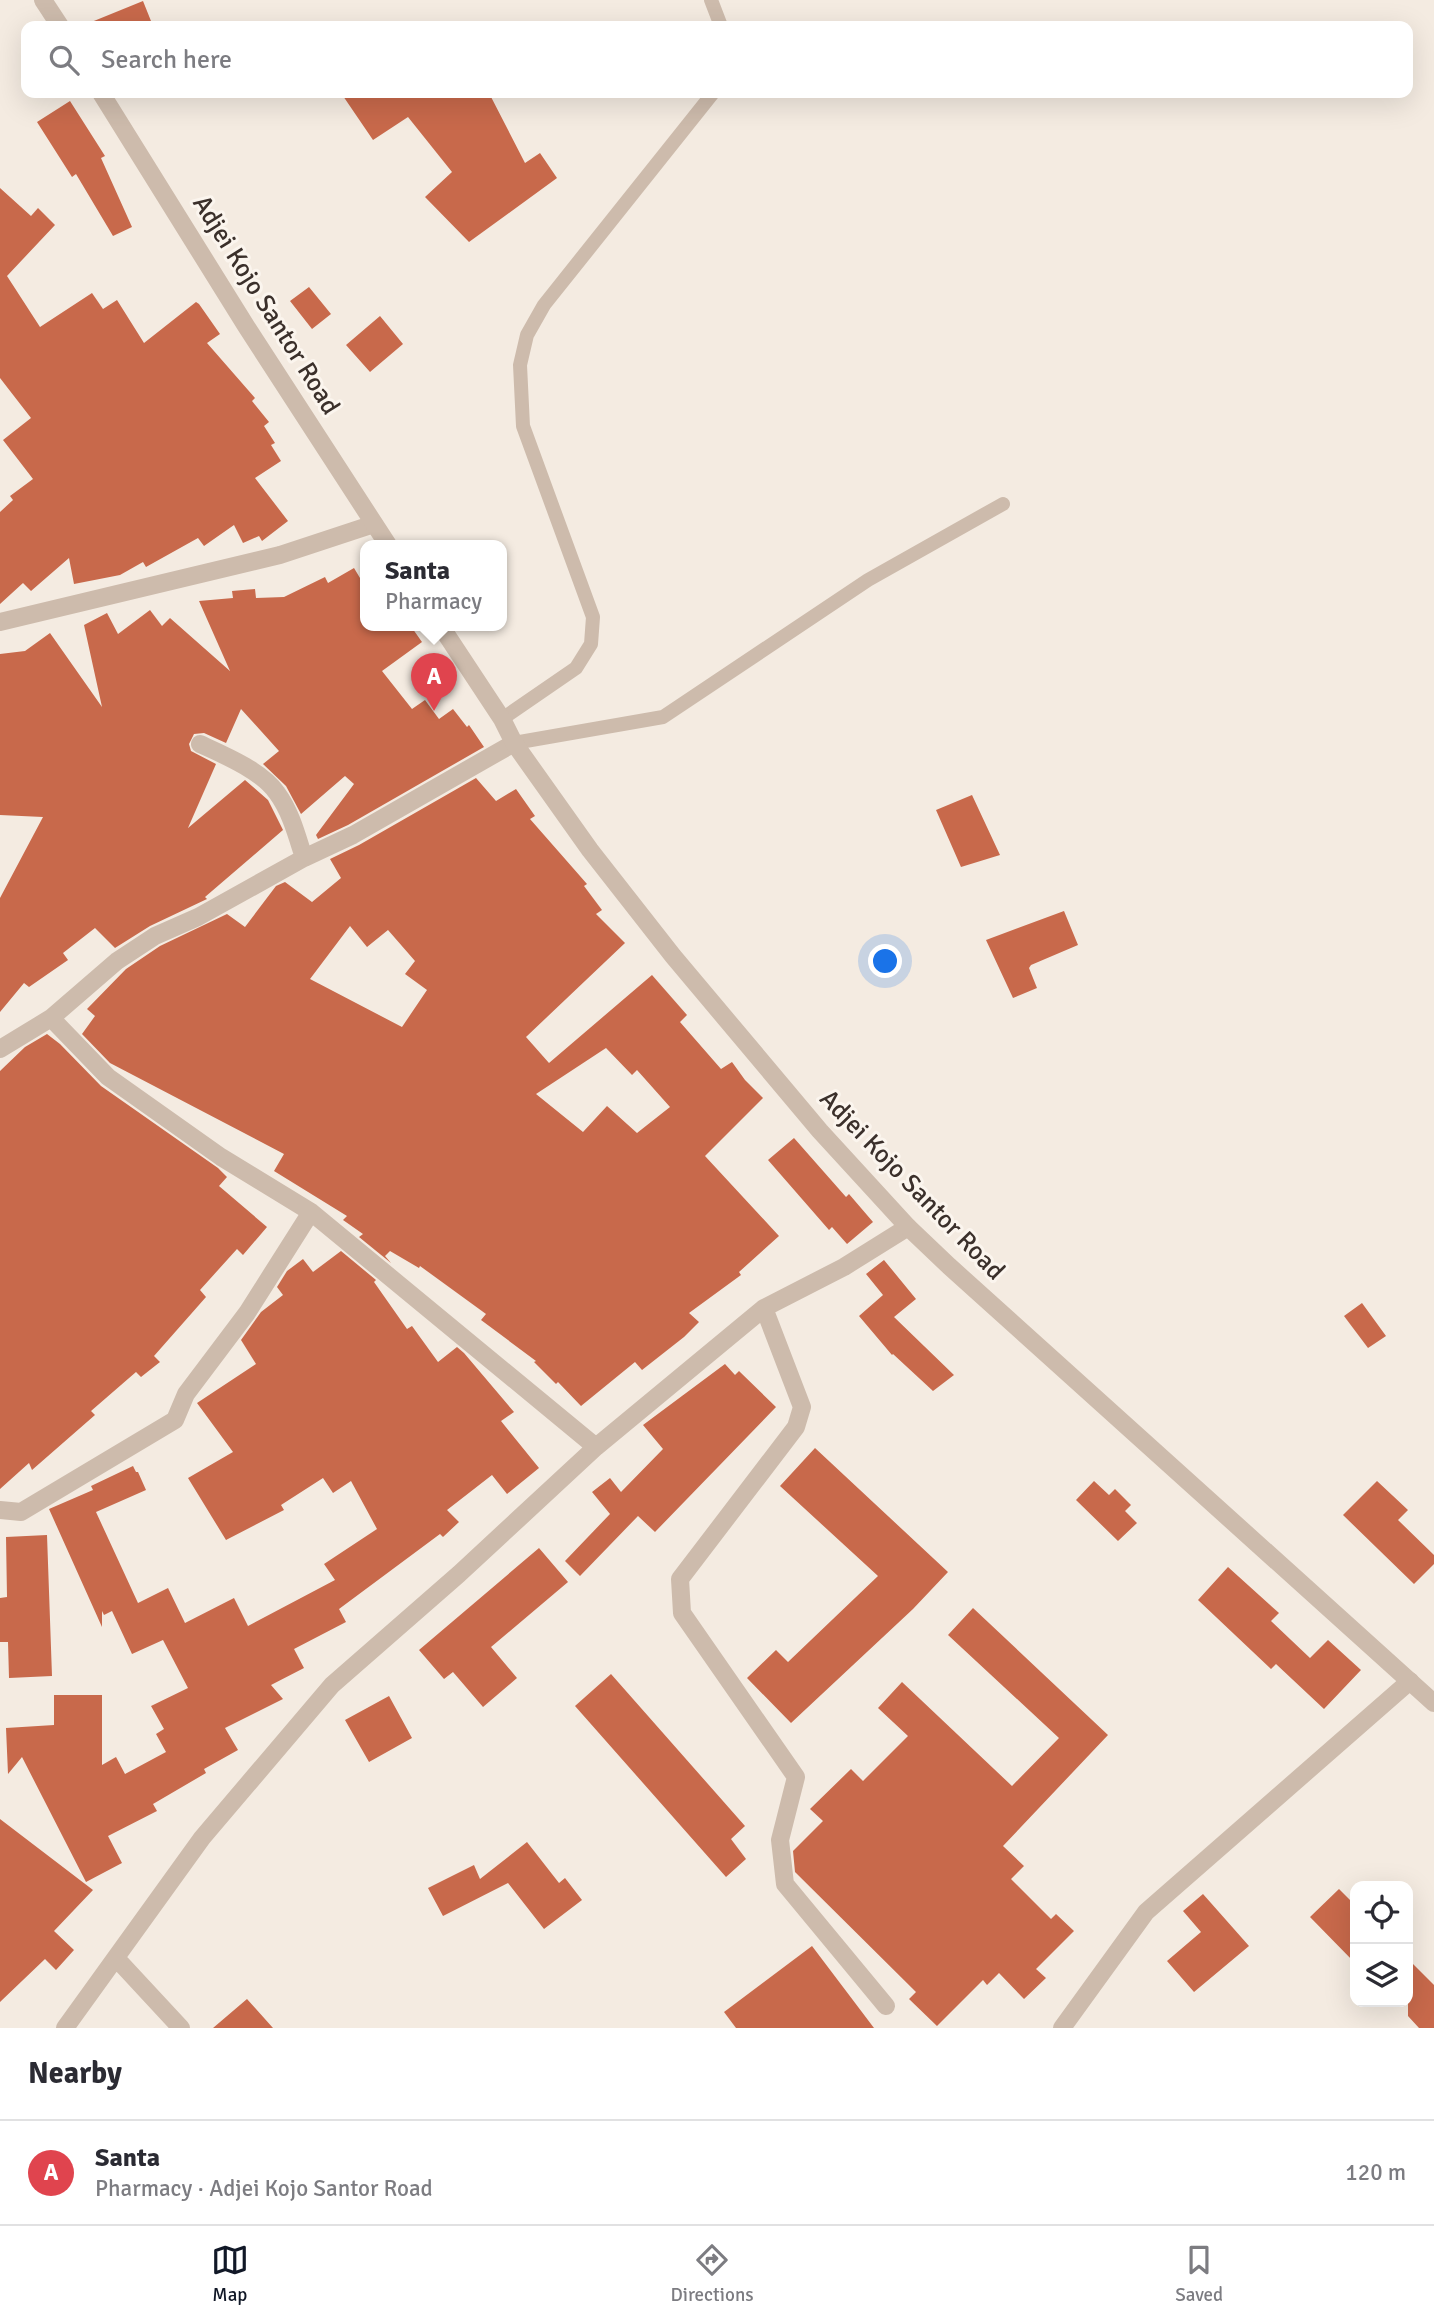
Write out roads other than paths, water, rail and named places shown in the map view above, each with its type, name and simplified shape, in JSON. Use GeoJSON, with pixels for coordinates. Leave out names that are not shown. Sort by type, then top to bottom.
{"type":"FeatureCollection","features":[{"type":"Feature","properties":{"kind":"street"},"geometry":{"type":"LineString","coordinates":[[43,0],[57,21]]}},
{"type":"Feature","properties":{"kind":"street","name":"Adjei Kojo Santor Road"},"geometry":{"type":"LineString","coordinates":[[104,98],[246,326],[385,540]]}},
{"type":"Feature","properties":{"kind":"street"},"geometry":{"type":"LineString","coordinates":[[0,622],[281,555],[321,544],[374,524]]}},
{"type":"Feature","properties":{"kind":"street","name":"Adjei Kojo Santor Road"},"geometry":{"type":"LineString","coordinates":[[444,631],[502,719],[514,743],[590,850],[681,967],[820,1131],[908,1227],[1096,1400],[1434,1703]]}},
{"type":"Feature","properties":{"kind":"street"},"geometry":{"type":"LineString","coordinates":[[0,1049],[51,1018],[117,961],[155,936],[198,917],[304,858],[353,835],[514,743]]}},
{"type":"Feature","properties":{"kind":"street"},"geometry":{"type":"LineString","coordinates":[[200,744],[241,763],[276,791],[289,815],[304,858]]}},
{"type":"Feature","properties":{"kind":"street"},"geometry":{"type":"LineString","coordinates":[[51,1018],[108,1077],[221,1157],[311,1212],[596,1447]]}},
{"type":"Feature","properties":{"kind":"street"},"geometry":{"type":"LineString","coordinates":[[0,1510],[21,1512],[175,1420],[186,1394],[247,1313],[311,1212]]}},
{"type":"Feature","properties":{"kind":"street"},"geometry":{"type":"LineString","coordinates":[[65,2028],[202,1838],[332,1685],[459,1574],[596,1447],[764,1308],[844,1267],[908,1227]]}},
{"type":"Feature","properties":{"kind":"street"},"geometry":{"type":"LineString","coordinates":[[764,1308],[802,1407],[796,1427],[680,1579],[682,1612],[796,1777],[780,1840],[785,1884],[886,2006]]}},
{"type":"Feature","properties":{"kind":"street"},"geometry":{"type":"LineString","coordinates":[[1062,2028],[1146,1912],[1410,1681]]}},
{"type":"Feature","properties":{"kind":"street"},"geometry":{"type":"LineString","coordinates":[[116,1958],[181,2028]]}},
{"type":"Feature","properties":{"kind":"lane"},"geometry":{"type":"LineString","coordinates":[[711,0],[719,21]]}},
{"type":"Feature","properties":{"kind":"lane"},"geometry":{"type":"LineString","coordinates":[[502,719],[576,668],[591,644],[593,617],[523,426],[520,365],[527,335],[544,305],[709,98]]}},
{"type":"Feature","properties":{"kind":"lane"},"geometry":{"type":"LineString","coordinates":[[514,743],[663,717],[868,580],[1003,504]]}},
{"type":"Feature","properties":{"kind":"place","name":"Santa"},"geometry":{"type":"Point","coordinates":[434,711]}}]}
